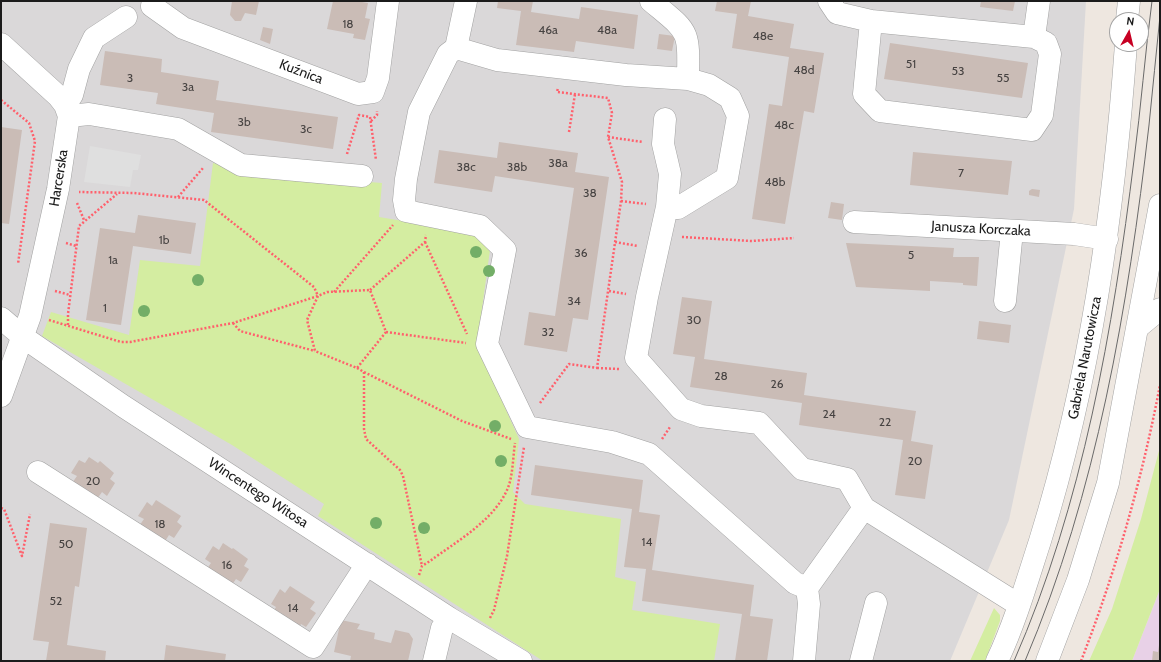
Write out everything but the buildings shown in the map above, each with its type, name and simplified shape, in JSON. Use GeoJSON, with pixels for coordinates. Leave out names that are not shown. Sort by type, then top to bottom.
{"type":"FeatureCollection","features":[{"type":"Feature","properties":{"kind":"street","name":"Kuźnica"},"geometry":{"type":"LineString","coordinates":[[153,1],[152,6],[183,28],[358,94],[373,92],[378,78],[388,1]]}},
{"type":"Feature","properties":{"kind":"street"},"geometry":{"type":"LineString","coordinates":[[466,1],[456,48],[448,54],[419,112],[406,179],[404,200],[406,211],[480,226],[505,250],[487,344],[518,434],[612,442],[649,454],[795,583],[807,588]]}},
{"type":"Feature","properties":{"kind":"street"},"geometry":{"type":"LineString","coordinates":[[651,1],[683,28],[688,40],[688,79]]}},
{"type":"Feature","properties":{"kind":"street"},"geometry":{"type":"LineString","coordinates":[[828,1],[837,12],[871,21],[1034,37],[1046,43],[1050,54],[1042,115],[1032,130],[880,111],[864,94],[871,21]]}},
{"type":"Feature","properties":{"kind":"street"},"geometry":{"type":"LineString","coordinates":[[1034,37],[1038,1]]}},
{"type":"Feature","properties":{"kind":"street"},"geometry":{"type":"LineString","coordinates":[[1128,12],[1129,1]]}},
{"type":"Feature","properties":{"kind":"street","name":"Harcerska"},"geometry":{"type":"LineString","coordinates":[[1,396],[23,337],[65,190],[67,111],[79,69],[94,38],[126,17]]}},
{"type":"Feature","properties":{"kind":"street"},"geometry":{"type":"LineString","coordinates":[[1,44],[67,111],[178,129],[241,165],[341,174],[370,169]]}},
{"type":"Feature","properties":{"kind":"street"},"geometry":{"type":"LineString","coordinates":[[456,48],[497,60],[626,75],[688,79],[709,85],[730,98],[738,116],[727,178],[678,208],[667,207]]}},
{"type":"Feature","properties":{"kind":"street","name":"Gabriela Narutowicza"},"geometry":{"type":"LineString","coordinates":[[997,661],[1019,605],[1060,476],[1085,367],[1107,239],[1120,130],[1125,52]]}},
{"type":"Feature","properties":{"kind":"street"},"geometry":{"type":"LineString","coordinates":[[665,119],[663,144],[670,174],[667,207],[647,297],[636,358],[681,409],[701,416],[758,423],[802,469],[847,479],[864,508],[1019,605]]}},
{"type":"Feature","properties":{"kind":"street"},"geometry":{"type":"LineString","coordinates":[[1047,661],[1078,580],[1108,483],[1137,328],[1156,260],[1160,204]]}},
{"type":"Feature","properties":{"kind":"street","name":"Janusza Korczaka"},"geometry":{"type":"LineString","coordinates":[[854,222],[1074,234],[1107,239]]}},
{"type":"Feature","properties":{"kind":"street"},"geometry":{"type":"LineString","coordinates":[[1005,301],[1012,231]]}},
{"type":"Feature","properties":{"kind":"street"},"geometry":{"type":"LineString","coordinates":[[1137,328],[1160,309]]}},
{"type":"Feature","properties":{"kind":"street","name":"Wincentego Witosa"},"geometry":{"type":"LineString","coordinates":[[1,318],[23,337],[123,406],[449,618],[521,661]]}},
{"type":"Feature","properties":{"kind":"street"},"geometry":{"type":"LineString","coordinates":[[38,472],[313,646],[367,564]]}},
{"type":"Feature","properties":{"kind":"street"},"geometry":{"type":"LineString","coordinates":[[804,661],[809,604],[807,588],[864,508]]}},
{"type":"Feature","properties":{"kind":"street"},"geometry":{"type":"LineString","coordinates":[[862,661],[876,603]]}},
{"type":"Feature","properties":{"kind":"street"},"geometry":{"type":"LineString","coordinates":[[434,661],[442,628],[449,618]]}},
{"type":"Feature","properties":{"kind":"path"},"geometry":{"type":"LineString","coordinates":[[422,566],[430,562],[481,523],[496,506],[508,486],[518,434],[537,419],[540,402],[569,364],[597,368],[621,201],[622,182],[608,137],[612,113],[608,98],[557,92],[561,67]]}},
{"type":"Feature","properties":{"kind":"path"},"geometry":{"type":"LineString","coordinates":[[569,132],[575,94]]}},
{"type":"Feature","properties":{"kind":"path"},"geometry":{"type":"LineString","coordinates":[[1,100],[29,123],[35,141],[17,272]]}},
{"type":"Feature","properties":{"kind":"path"},"geometry":{"type":"LineString","coordinates":[[341,174],[360,115],[370,116],[375,156],[370,169]]}},
{"type":"Feature","properties":{"kind":"path"},"geometry":{"type":"LineString","coordinates":[[608,137],[635,141]]}},
{"type":"Feature","properties":{"kind":"path"},"geometry":{"type":"LineString","coordinates":[[177,198],[218,151]]}},
{"type":"Feature","properties":{"kind":"path"},"geometry":{"type":"LineString","coordinates":[[34,154],[39,154]]}},
{"type":"Feature","properties":{"kind":"path"},"geometry":{"type":"LineString","coordinates":[[65,190],[118,194],[134,193],[204,200],[314,287],[318,296],[307,320],[315,351]]}},
{"type":"Feature","properties":{"kind":"path"},"geometry":{"type":"LineString","coordinates":[[65,190],[84,220]]}},
{"type":"Feature","properties":{"kind":"path"},"geometry":{"type":"LineString","coordinates":[[68,325],[68,314],[79,226],[84,220],[118,194]]}},
{"type":"Feature","properties":{"kind":"path"},"geometry":{"type":"LineString","coordinates":[[621,201],[667,207]]}},
{"type":"Feature","properties":{"kind":"path"},"geometry":{"type":"LineString","coordinates":[[334,292],[406,211]]}},
{"type":"Feature","properties":{"kind":"path"},"geometry":{"type":"LineString","coordinates":[[428,216],[425,242],[468,336]]}},
{"type":"Feature","properties":{"kind":"path"},"geometry":{"type":"LineString","coordinates":[[661,236],[752,241],[794,238]]}},
{"type":"Feature","properties":{"kind":"path"},"geometry":{"type":"LineString","coordinates":[[50,321],[68,325],[121,342],[130,342],[233,323],[334,292],[370,290],[425,242]]}},
{"type":"Feature","properties":{"kind":"path"},"geometry":{"type":"LineString","coordinates":[[370,290],[386,332]]}},
{"type":"Feature","properties":{"kind":"path"},"geometry":{"type":"LineString","coordinates":[[233,323],[240,331],[315,351],[357,368],[462,422],[518,434]]}},
{"type":"Feature","properties":{"kind":"path"},"geometry":{"type":"LineString","coordinates":[[386,332],[472,344]]}},
{"type":"Feature","properties":{"kind":"path"},"geometry":{"type":"LineString","coordinates":[[357,368],[386,332]]}},
{"type":"Feature","properties":{"kind":"path"},"geometry":{"type":"LineString","coordinates":[[364,372],[364,429],[366,439],[400,470],[403,476],[422,566],[416,586],[411,593]]}},
{"type":"Feature","properties":{"kind":"path"},"geometry":{"type":"LineString","coordinates":[[1081,661],[1125,533],[1139,480],[1160,385]]}},
{"type":"Feature","properties":{"kind":"path"},"geometry":{"type":"LineString","coordinates":[[481,638],[494,610],[507,556],[518,434]]}},
{"type":"Feature","properties":{"kind":"path"},"geometry":{"type":"LineString","coordinates":[[1,508],[4,509],[22,556],[30,514]]}},
{"type":"Feature","properties":{"kind":"shaded area"},"geometry":{"type":"Polygon","coordinates":[[[1,1],[1086,1],[1074,209],[1009,520],[950,661],[1,661],[1,1]]]}},
{"type":"Feature","properties":{"kind":"shaded area"},"geometry":{"type":"Polygon","coordinates":[[[90,146],[141,155],[138,170],[133,170],[130,187],[84,182],[90,146]]]}},
{"type":"Feature","properties":{"kind":"shaded area"},"geometry":{"type":"Polygon","coordinates":[[[1160,589],[1160,661],[1132,661],[1160,589]]]}},
{"type":"Feature","properties":{"kind":"green space"},"geometry":{"type":"Polygon","coordinates":[[[213,163],[254,173],[382,183],[379,217],[474,233],[490,250],[477,345],[519,439],[513,492],[525,504],[621,519],[615,577],[636,582],[632,610],[720,624],[714,661],[543,661],[318,516],[324,504],[232,445],[42,336],[51,312],[129,335],[140,260],[200,266],[213,163]]]}},
{"type":"Feature","properties":{"kind":"green space"},"geometry":{"type":"Polygon","coordinates":[[[1160,447],[1160,589],[1132,661],[1089,661],[1112,609],[1141,519],[1160,447]]]}},
{"type":"Feature","properties":{"kind":"green space"},"geometry":{"type":"Polygon","coordinates":[[[994,608],[1000,615],[1000,621],[985,661],[970,661],[994,608]]]}},
{"type":"Feature","properties":{"kind":"tram line"},"geometry":{"type":"LineString","coordinates":[[1014,661],[1038,601],[1059,540],[1077,478],[1092,415],[1105,351],[1126,224],[1152,1]]}},
{"type":"Feature","properties":{"kind":"tram line"},"geometry":{"type":"LineString","coordinates":[[1025,661],[1050,597],[1072,532],[1106,398],[1120,330],[1141,193],[1160,16]]}}]}
